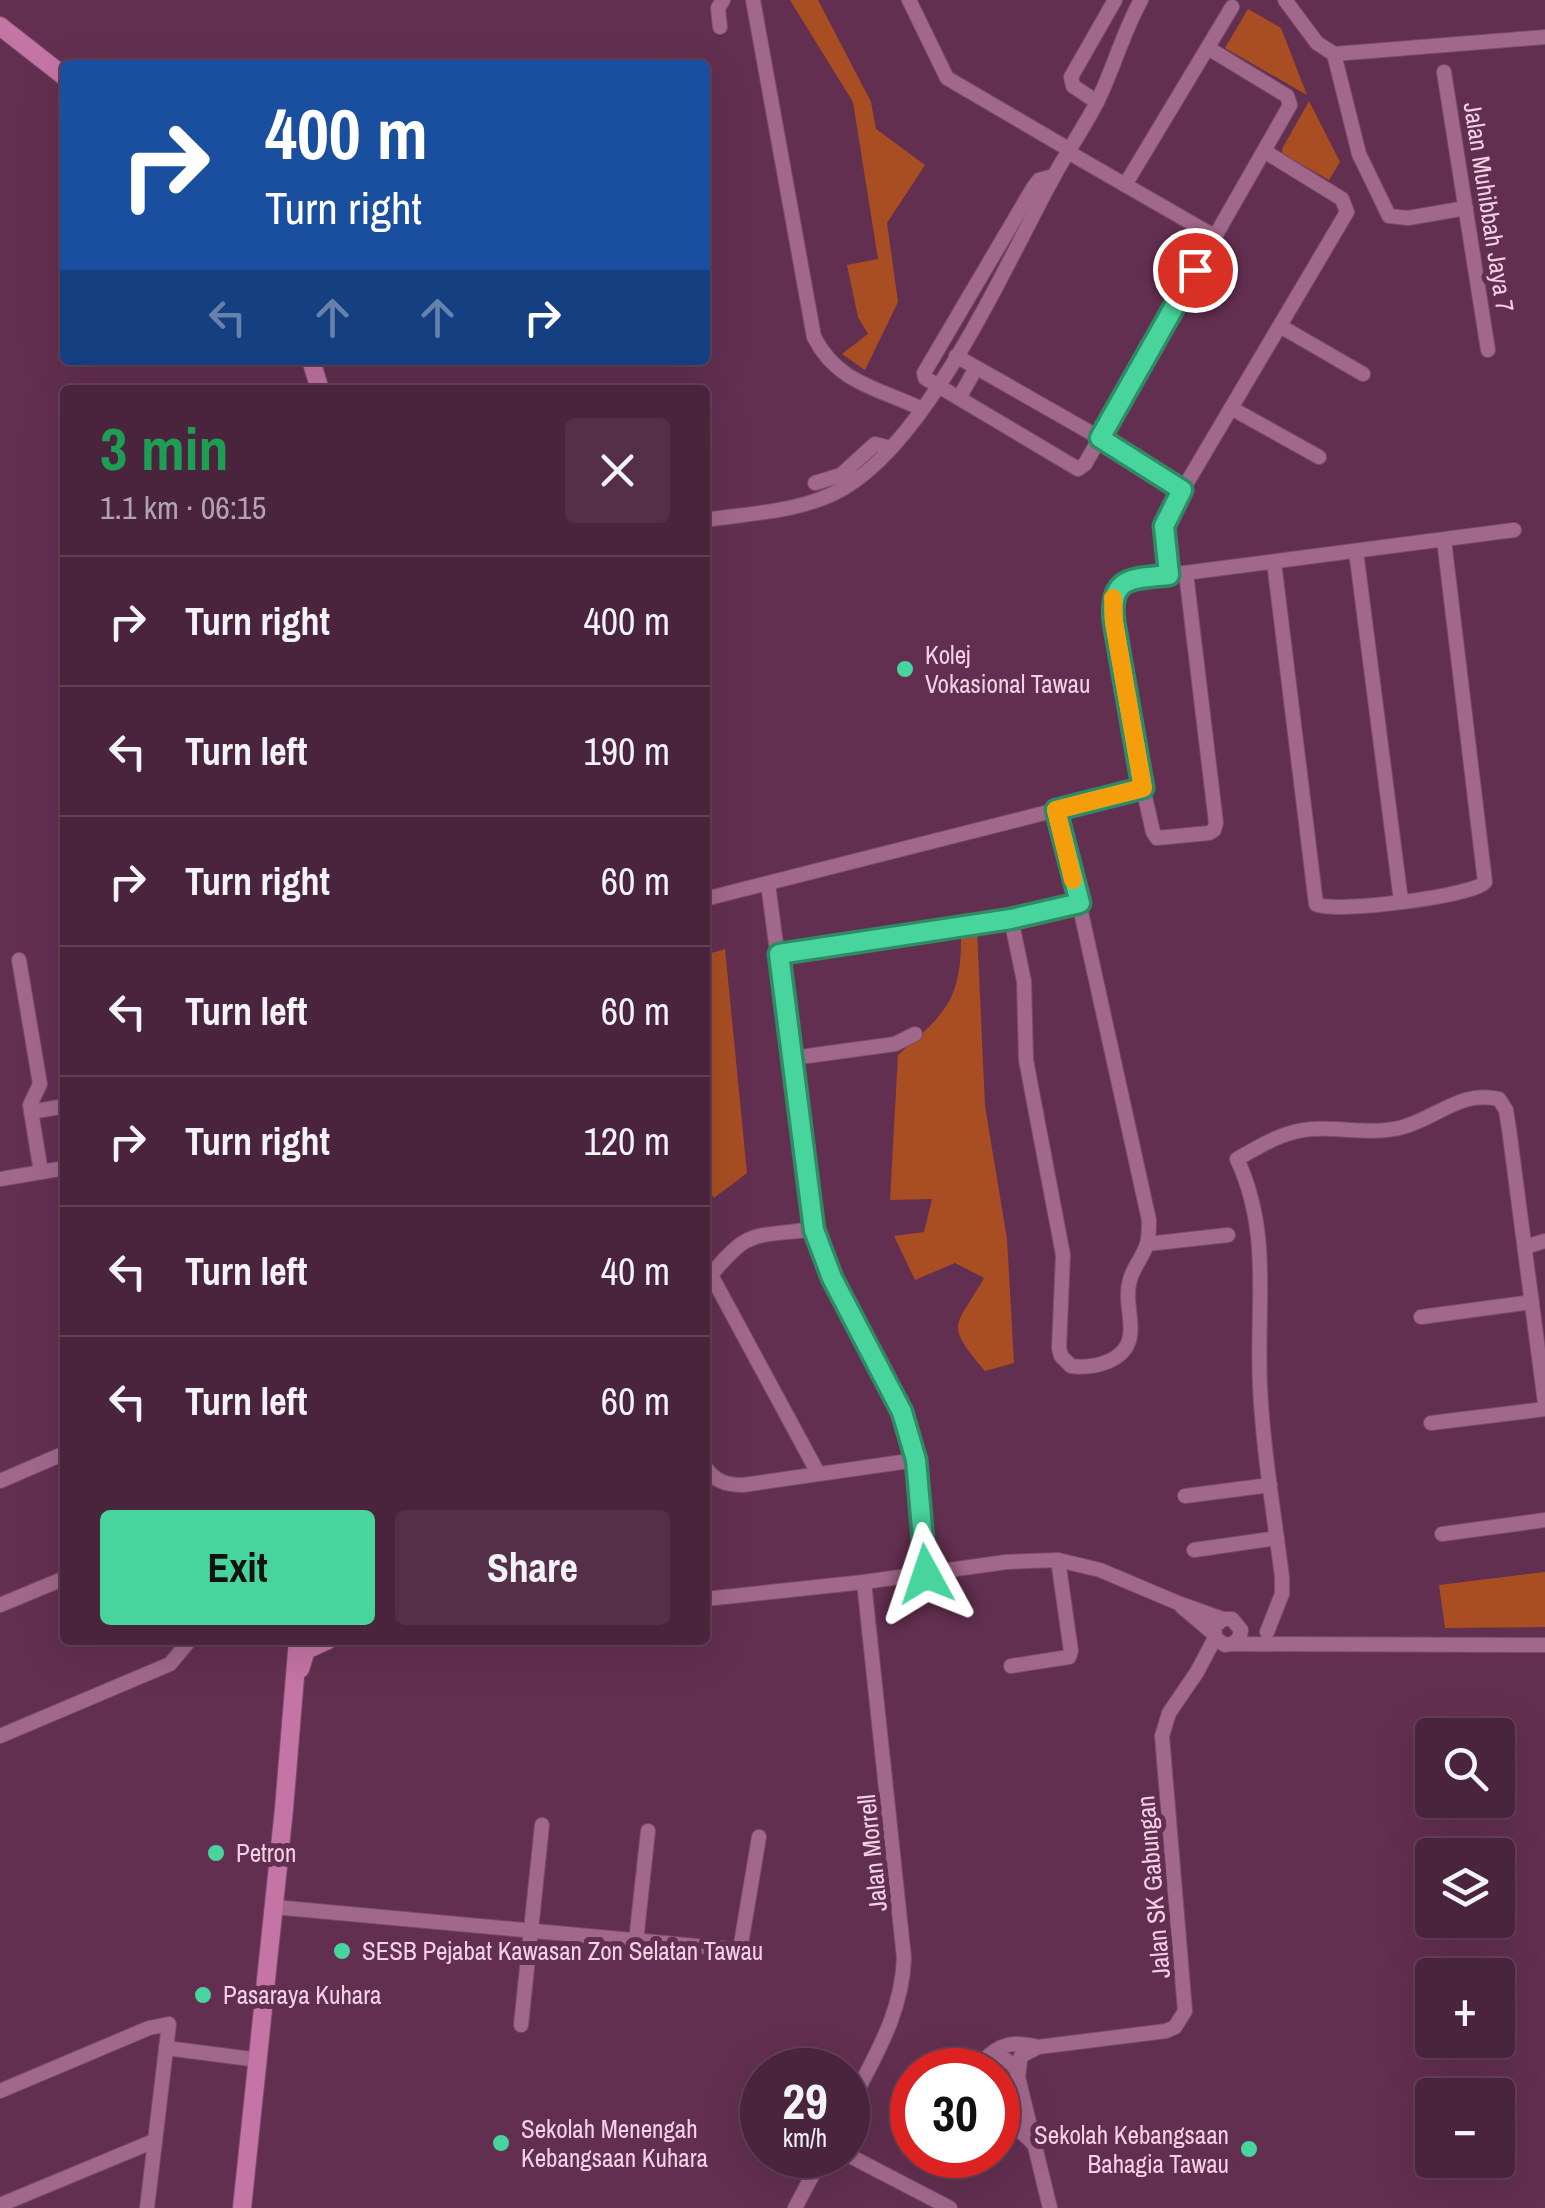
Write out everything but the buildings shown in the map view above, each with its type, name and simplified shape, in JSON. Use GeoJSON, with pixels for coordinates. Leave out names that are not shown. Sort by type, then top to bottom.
{"type":"FeatureCollection","features":[{"type":"Feature","properties":{"kind":"main road"},"geometry":{"type":"LineString","coordinates":[[0,26],[60,73]]}},
{"type":"Feature","properties":{"kind":"main road"},"geometry":{"type":"LineString","coordinates":[[242,2208],[298,1645]]}},
{"type":"Feature","properties":{"kind":"main road"},"geometry":{"type":"LineString","coordinates":[[296,1679],[306,1650],[317,1645]]}},
{"type":"Feature","properties":{"kind":"street"},"geometry":{"type":"LineString","coordinates":[[720,27],[718,8],[723,0]]}},
{"type":"Feature","properties":{"kind":"street"},"geometry":{"type":"LineString","coordinates":[[753,0],[814,337],[841,373],[922,409]]}},
{"type":"Feature","properties":{"kind":"street"},"geometry":{"type":"LineString","coordinates":[[909,0],[947,78],[1214,236]]}},
{"type":"Feature","properties":{"kind":"street"},"geometry":{"type":"LineString","coordinates":[[1098,102],[1073,86],[1070,77],[1115,0]]}},
{"type":"Feature","properties":{"kind":"street"},"geometry":{"type":"LineString","coordinates":[[710,519],[816,501],[876,466],[922,409],[956,356],[1098,102],[1140,0]]}},
{"type":"Feature","properties":{"kind":"street"},"geometry":{"type":"LineString","coordinates":[[1286,0],[1317,42],[1334,54],[1545,37]]}},
{"type":"Feature","properties":{"kind":"street"},"geometry":{"type":"LineString","coordinates":[[1125,185],[1232,7]]}},
{"type":"Feature","properties":{"kind":"street"},"geometry":{"type":"LineString","coordinates":[[1054,176],[1039,180],[1033,188],[926,368],[924,378],[1073,468],[1086,464],[1291,100],[1208,48]]}},
{"type":"Feature","properties":{"kind":"street"},"geometry":{"type":"LineString","coordinates":[[1334,54],[1359,154],[1390,216],[1408,218],[1466,208]]}},
{"type":"Feature","properties":{"kind":"street","name":"Jalan Muhibbah Jaya 7"},"geometry":{"type":"LineString","coordinates":[[1444,72],[1488,350]]}},
{"type":"Feature","properties":{"kind":"street"},"geometry":{"type":"LineString","coordinates":[[1169,575],[1164,526],[1346,212],[1342,199],[1264,151]]}},
{"type":"Feature","properties":{"kind":"street"},"geometry":{"type":"LineString","coordinates":[[1280,326],[1363,374]]}},
{"type":"Feature","properties":{"kind":"street"},"geometry":{"type":"LineString","coordinates":[[956,356],[1182,490]]}},
{"type":"Feature","properties":{"kind":"street"},"geometry":{"type":"LineString","coordinates":[[958,398],[976,368]]}},
{"type":"Feature","properties":{"kind":"street"},"geometry":{"type":"LineString","coordinates":[[1231,408],[1319,457]]}},
{"type":"Feature","properties":{"kind":"street"},"geometry":{"type":"LineString","coordinates":[[815,484],[841,474],[875,444],[890,448]]}},
{"type":"Feature","properties":{"kind":"street"},"geometry":{"type":"LineString","coordinates":[[1186,573],[1214,830],[1157,838],[1143,788],[1114,622],[1114,594],[1118,586],[1131,580],[1514,530]]}},
{"type":"Feature","properties":{"kind":"street"},"geometry":{"type":"LineString","coordinates":[[1274,562],[1316,904],[1333,908],[1401,900],[1475,889],[1485,882],[1444,540]]}},
{"type":"Feature","properties":{"kind":"street"},"geometry":{"type":"LineString","coordinates":[[1356,551],[1401,900]]}},
{"type":"Feature","properties":{"kind":"street"},"geometry":{"type":"LineString","coordinates":[[710,898],[1143,788]]}},
{"type":"Feature","properties":{"kind":"street"},"geometry":{"type":"LineString","coordinates":[[1011,919],[1024,981],[1026,1060],[1063,1256],[1059,1348],[1071,1366],[1102,1363],[1113,1359],[1130,1338],[1130,1281],[1148,1244],[1147,1200],[1056,810]]}},
{"type":"Feature","properties":{"kind":"street"},"geometry":{"type":"LineString","coordinates":[[768,884],[814,1230],[832,1278],[902,1412],[916,1460],[926,1574]]}},
{"type":"Feature","properties":{"kind":"street"},"geometry":{"type":"LineString","coordinates":[[779,954],[1011,919],[1080,903]]}},
{"type":"Feature","properties":{"kind":"street"},"geometry":{"type":"LineString","coordinates":[[19,960],[40,1084],[30,1105],[41,1172]]}},
{"type":"Feature","properties":{"kind":"street"},"geometry":{"type":"LineString","coordinates":[[792,1058],[895,1044],[915,1034]]}},
{"type":"Feature","properties":{"kind":"street"},"geometry":{"type":"LineString","coordinates":[[1267,1632],[1282,1594],[1260,1385],[1260,1244],[1256,1207],[1237,1159],[1294,1132],[1387,1130],[1419,1121],[1462,1099],[1499,1099],[1506,1110],[1545,1406],[1431,1423]]}},
{"type":"Feature","properties":{"kind":"street"},"geometry":{"type":"LineString","coordinates":[[31,1112],[60,1107]]}},
{"type":"Feature","properties":{"kind":"street"},"geometry":{"type":"LineString","coordinates":[[0,1178],[60,1169]]}},
{"type":"Feature","properties":{"kind":"street"},"geometry":{"type":"LineString","coordinates":[[710,1277],[743,1240],[775,1232],[814,1230]]}},
{"type":"Feature","properties":{"kind":"street"},"geometry":{"type":"LineString","coordinates":[[1148,1244],[1228,1236]]}},
{"type":"Feature","properties":{"kind":"street"},"geometry":{"type":"LineString","coordinates":[[1525,1247],[1545,1241]]}},
{"type":"Feature","properties":{"kind":"street"},"geometry":{"type":"LineString","coordinates":[[710,1283],[818,1473]]}},
{"type":"Feature","properties":{"kind":"street"},"geometry":{"type":"LineString","coordinates":[[1420,1317],[1532,1302]]}},
{"type":"Feature","properties":{"kind":"street"},"geometry":{"type":"LineString","coordinates":[[0,1480],[60,1455]]}},
{"type":"Feature","properties":{"kind":"street"},"geometry":{"type":"LineString","coordinates":[[710,1472],[727,1484],[916,1460]]}},
{"type":"Feature","properties":{"kind":"street"},"geometry":{"type":"LineString","coordinates":[[1185,1496],[1270,1485]]}},
{"type":"Feature","properties":{"kind":"street"},"geometry":{"type":"LineString","coordinates":[[1442,1534],[1545,1520]]}},
{"type":"Feature","properties":{"kind":"street"},"geometry":{"type":"LineString","coordinates":[[1194,1550],[1277,1538]]}},
{"type":"Feature","properties":{"kind":"street"},"geometry":{"type":"LineString","coordinates":[[1011,1666],[1069,1657],[1058,1560]]}},
{"type":"Feature","properties":{"kind":"street"},"geometry":{"type":"LineString","coordinates":[[710,1598],[1006,1562],[1058,1560],[1100,1570],[1222,1619],[1320,1646]]}},
{"type":"Feature","properties":{"kind":"street"},"geometry":{"type":"LineString","coordinates":[[0,1605],[60,1580]]}},
{"type":"Feature","properties":{"kind":"street","name":"Jalan Morrell"},"geometry":{"type":"LineString","coordinates":[[864,1582],[904,1958],[903,1985],[893,2020],[870,2065]]}},
{"type":"Feature","properties":{"kind":"street"},"geometry":{"type":"LineString","coordinates":[[1178,1603],[1222,1640],[1320,1646],[1545,1645]]}},
{"type":"Feature","properties":{"kind":"street"},"geometry":{"type":"LineString","coordinates":[[1222,1619],[1216,1624],[1222,1640]]}},
{"type":"Feature","properties":{"kind":"street"},"geometry":{"type":"LineString","coordinates":[[1222,1640],[1240,1636],[1239,1624]]}},
{"type":"Feature","properties":{"kind":"street","name":"Jalan SK Gabungan"},"geometry":{"type":"LineString","coordinates":[[1000,2048],[1021,2043],[1038,2047],[1154,2034],[1175,2027],[1185,2011],[1162,1736],[1168,1713],[1222,1640]]}},
{"type":"Feature","properties":{"kind":"street"},"geometry":{"type":"LineString","coordinates":[[0,1736],[170,1664],[186,1645]]}},
{"type":"Feature","properties":{"kind":"street"},"geometry":{"type":"LineString","coordinates":[[521,2025],[542,1824]]}},
{"type":"Feature","properties":{"kind":"street"},"geometry":{"type":"LineString","coordinates":[[636,1942],[648,1831]]}},
{"type":"Feature","properties":{"kind":"street"},"geometry":{"type":"LineString","coordinates":[[274,1907],[740,1950],[758,1838]]}},
{"type":"Feature","properties":{"kind":"street"},"geometry":{"type":"LineString","coordinates":[[0,2091],[149,2028],[169,2024],[147,2208]]}},
{"type":"Feature","properties":{"kind":"street"},"geometry":{"type":"LineString","coordinates":[[1020,2066],[1021,2056],[1038,2047]]}},
{"type":"Feature","properties":{"kind":"street"},"geometry":{"type":"LineString","coordinates":[[166,2048],[259,2060]]}},
{"type":"Feature","properties":{"kind":"street"},"geometry":{"type":"LineString","coordinates":[[1020,2080],[1050,2208]]}},
{"type":"Feature","properties":{"kind":"street"},"geometry":{"type":"LineString","coordinates":[[1020,2130],[1036,2145]]}},
{"type":"Feature","properties":{"kind":"street"},"geometry":{"type":"LineString","coordinates":[[0,2205],[154,2141]]}},
{"type":"Feature","properties":{"kind":"street"},"geometry":{"type":"LineString","coordinates":[[870,2166],[950,2208]]}},
{"type":"Feature","properties":{"kind":"street"},"geometry":{"type":"LineString","coordinates":[[796,2208],[811,2178]]}},
{"type":"Feature","properties":{"kind":"shaded area"},"geometry":{"type":"Polygon","coordinates":[[[790,0],[818,0],[871,102],[876,129],[925,165],[887,223],[898,302],[865,370],[842,354],[868,334],[858,317],[847,265],[878,259],[853,102],[790,0]]]}},
{"type":"Feature","properties":{"kind":"shaded area"},"geometry":{"type":"Polygon","coordinates":[[[1248,9],[1281,28],[1307,95],[1225,48],[1248,9]]]}},
{"type":"Feature","properties":{"kind":"shaded area"},"geometry":{"type":"Polygon","coordinates":[[[1309,101],[1340,162],[1329,180],[1283,154],[1282,149],[1309,101]]]}},
{"type":"Feature","properties":{"kind":"shaded area"},"geometry":{"type":"Polygon","coordinates":[[[977,930],[985,1106],[1007,1239],[1014,1363],[985,1371],[963,1343],[958,1325],[984,1278],[955,1263],[915,1280],[894,1236],[924,1232],[932,1199],[890,1200],[898,1055],[948,1003],[958,974],[961,933],[977,930]]]}},
{"type":"Feature","properties":{"kind":"shaded area"},"geometry":{"type":"Polygon","coordinates":[[[725,949],[747,1173],[714,1198],[710,1192],[710,954],[725,949]]]}},
{"type":"Feature","properties":{"kind":"shaded area"},"geometry":{"type":"Polygon","coordinates":[[[1545,1572],[1545,1627],[1445,1628],[1439,1585],[1545,1572]]]}},
{"type":"Feature","properties":{"kind":"slow traffic"},"geometry":{"type":"LineString","coordinates":[[1073,880],[1056,810],[1143,788],[1113,598]]}},
{"type":"Feature","properties":{"kind":"place","name":"Kolej Vokasional Tawau"},"geometry":{"type":"Point","coordinates":[905,669]}},
{"type":"Feature","properties":{"kind":"place","name":"Petron"},"geometry":{"type":"Point","coordinates":[216,1853]}},
{"type":"Feature","properties":{"kind":"place","name":"SESB Pejabat Kawasan Zon Selatan Tawau"},"geometry":{"type":"Point","coordinates":[342,1951]}},
{"type":"Feature","properties":{"kind":"place","name":"Pasaraya Kuhara"},"geometry":{"type":"Point","coordinates":[203,1995]}},
{"type":"Feature","properties":{"kind":"place","name":"Sekolah Menengah Kebangsaan Kuhara"},"geometry":{"type":"Point","coordinates":[501,2143]}},
{"type":"Feature","properties":{"kind":"place","name":"Sekolah Kebangsaan Bahagia Tawau"},"geometry":{"type":"Point","coordinates":[1249,2149]}},
{"type":"Feature","properties":{"kind":"route"},"geometry":{"type":"LineString","coordinates":[[926,1574],[916,1460],[902,1412],[832,1278],[814,1230],[779,954],[1011,919],[1080,903],[1056,810],[1143,788],[1112,606],[1118,586],[1131,580],[1169,575],[1164,526],[1182,490],[1100,438],[1195,270]]}}]}
